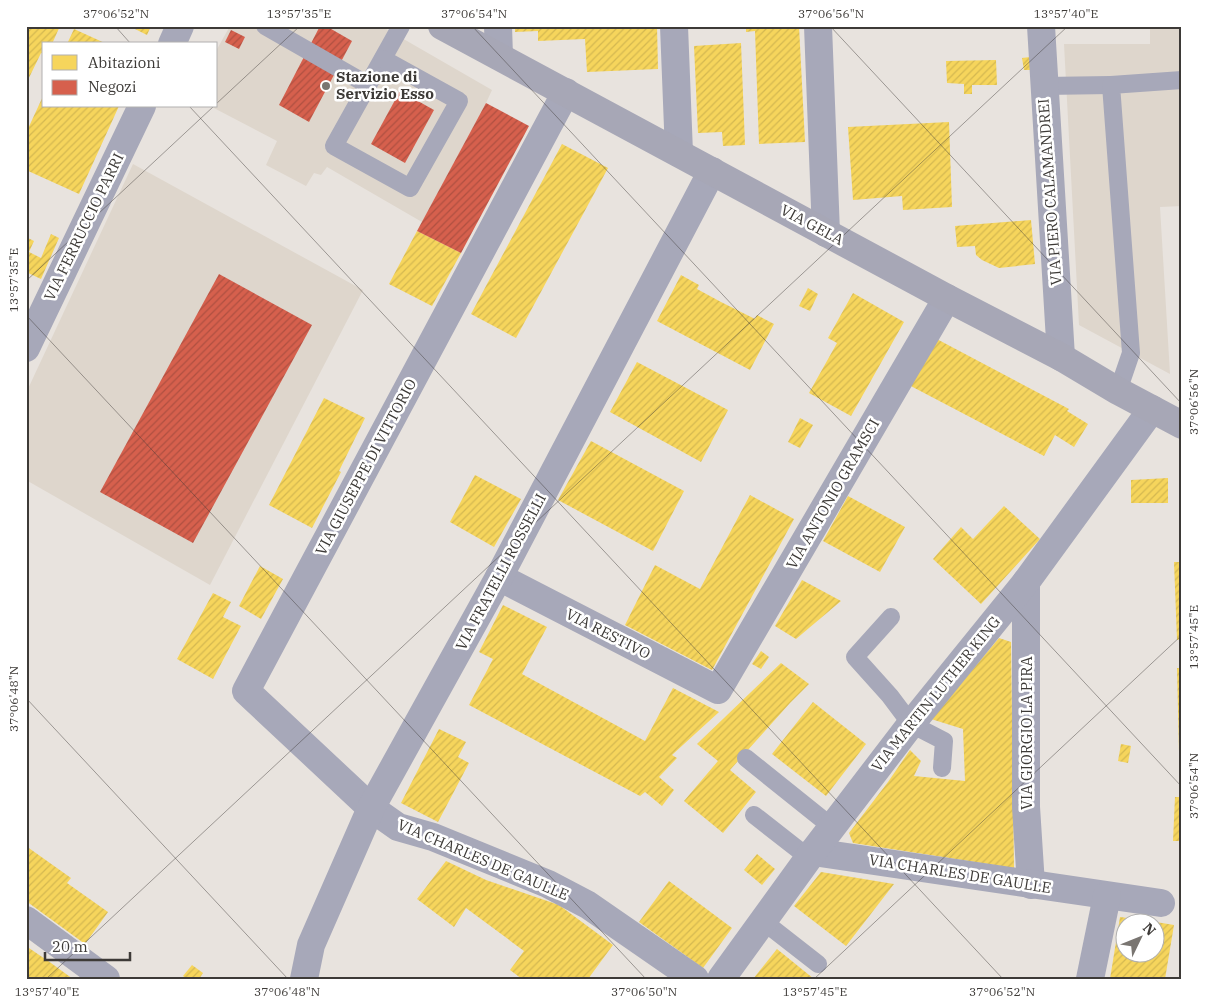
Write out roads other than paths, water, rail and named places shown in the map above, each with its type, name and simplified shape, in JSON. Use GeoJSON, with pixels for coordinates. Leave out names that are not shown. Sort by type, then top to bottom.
{"type":"FeatureCollection","features":[{"type":"Feature","properties":{"kind":"main road","name":"VIA GELA"},"geometry":{"type":"LineString","coordinates":[[442,26],[1061,357],[1118,391],[1182,425]]}},
{"type":"Feature","properties":{"kind":"street"},"geometry":{"type":"LineString","coordinates":[[173,42],[180,26]]}},
{"type":"Feature","properties":{"kind":"street"},"geometry":{"type":"LineString","coordinates":[[498,26],[499,56]]}},
{"type":"Feature","properties":{"kind":"street"},"geometry":{"type":"LineString","coordinates":[[674,26],[679,153]]}},
{"type":"Feature","properties":{"kind":"street"},"geometry":{"type":"LineString","coordinates":[[818,26],[826,233]]}},
{"type":"Feature","properties":{"kind":"street","name":"VIA PIERO CALAMANDREI"},"geometry":{"type":"LineString","coordinates":[[1041,26],[1061,357]]}},
{"type":"Feature","properties":{"kind":"street","name":"VIA GIUSEPPE DI VITTORIO"},"geometry":{"type":"LineString","coordinates":[[372,808],[246,691],[566,92]]}},
{"type":"Feature","properties":{"kind":"street","name":"VIA FERRUCCIO PARRI"},"geometry":{"type":"LineString","coordinates":[[26,348],[141,108]]}},
{"type":"Feature","properties":{"kind":"street","name":"VIA FRATELLI ROSSELLI"},"geometry":{"type":"LineString","coordinates":[[304,979],[311,945],[372,808],[499,577],[712,171]]}},
{"type":"Feature","properties":{"kind":"street","name":"VIA ANTONIO GRAMSCI"},"geometry":{"type":"LineString","coordinates":[[718,690],[948,298]]}},
{"type":"Feature","properties":{"kind":"street","name":"VIA MARTIN LUTHER KING"},"geometry":{"type":"LineString","coordinates":[[720,979],[811,855],[911,724],[1026,582],[1152,409]]}},
{"type":"Feature","properties":{"kind":"street","name":"VIA RESTIVO"},"geometry":{"type":"LineString","coordinates":[[499,577],[718,690]]}},
{"type":"Feature","properties":{"kind":"street","name":"VIA GIORGIO LA PIRA"},"geometry":{"type":"LineString","coordinates":[[1026,582],[1026,807],[1031,884]]}},
{"type":"Feature","properties":{"kind":"street","name":"VIA CHARLES DE GAULLE"},"geometry":{"type":"LineString","coordinates":[[372,808],[398,827],[433,837],[548,884],[580,901],[695,979]]}},
{"type":"Feature","properties":{"kind":"street","name":"VIA CHARLES DE GAULLE"},"geometry":{"type":"LineString","coordinates":[[811,855],[1161,903]]}},
{"type":"Feature","properties":{"kind":"street"},"geometry":{"type":"LineString","coordinates":[[1090,979],[1107,896]]}},
{"type":"Feature","properties":{"kind":"street"},"geometry":{"type":"LineString","coordinates":[[26,920],[106,979]]}},
{"type":"Feature","properties":{"kind":"lane"},"geometry":{"type":"LineString","coordinates":[[265,26],[368,85]]}},
{"type":"Feature","properties":{"kind":"lane"},"geometry":{"type":"LineString","coordinates":[[383,59],[459,101],[410,188],[334,146],[401,26]]}},
{"type":"Feature","properties":{"kind":"lane"},"geometry":{"type":"LineString","coordinates":[[1044,86],[1111,85],[1182,80]]}},
{"type":"Feature","properties":{"kind":"lane"},"geometry":{"type":"LineString","coordinates":[[1111,85],[1131,353],[1118,391]]}},
{"type":"Feature","properties":{"kind":"lane"},"geometry":{"type":"LineString","coordinates":[[891,617],[855,657],[890,696],[911,724],[944,741],[942,768]]}},
{"type":"Feature","properties":{"kind":"lane"},"geometry":{"type":"LineString","coordinates":[[746,758],[832,827]]}},
{"type":"Feature","properties":{"kind":"lane"},"geometry":{"type":"LineString","coordinates":[[754,815],[811,855]]}},
{"type":"Feature","properties":{"kind":"lane"},"geometry":{"type":"LineString","coordinates":[[763,921],[818,964]]}},
{"type":"Feature","properties":{"kind":"place","name":"Stazione di Servizio Esso"},"geometry":{"type":"Point","coordinates":[326,86]}}]}
